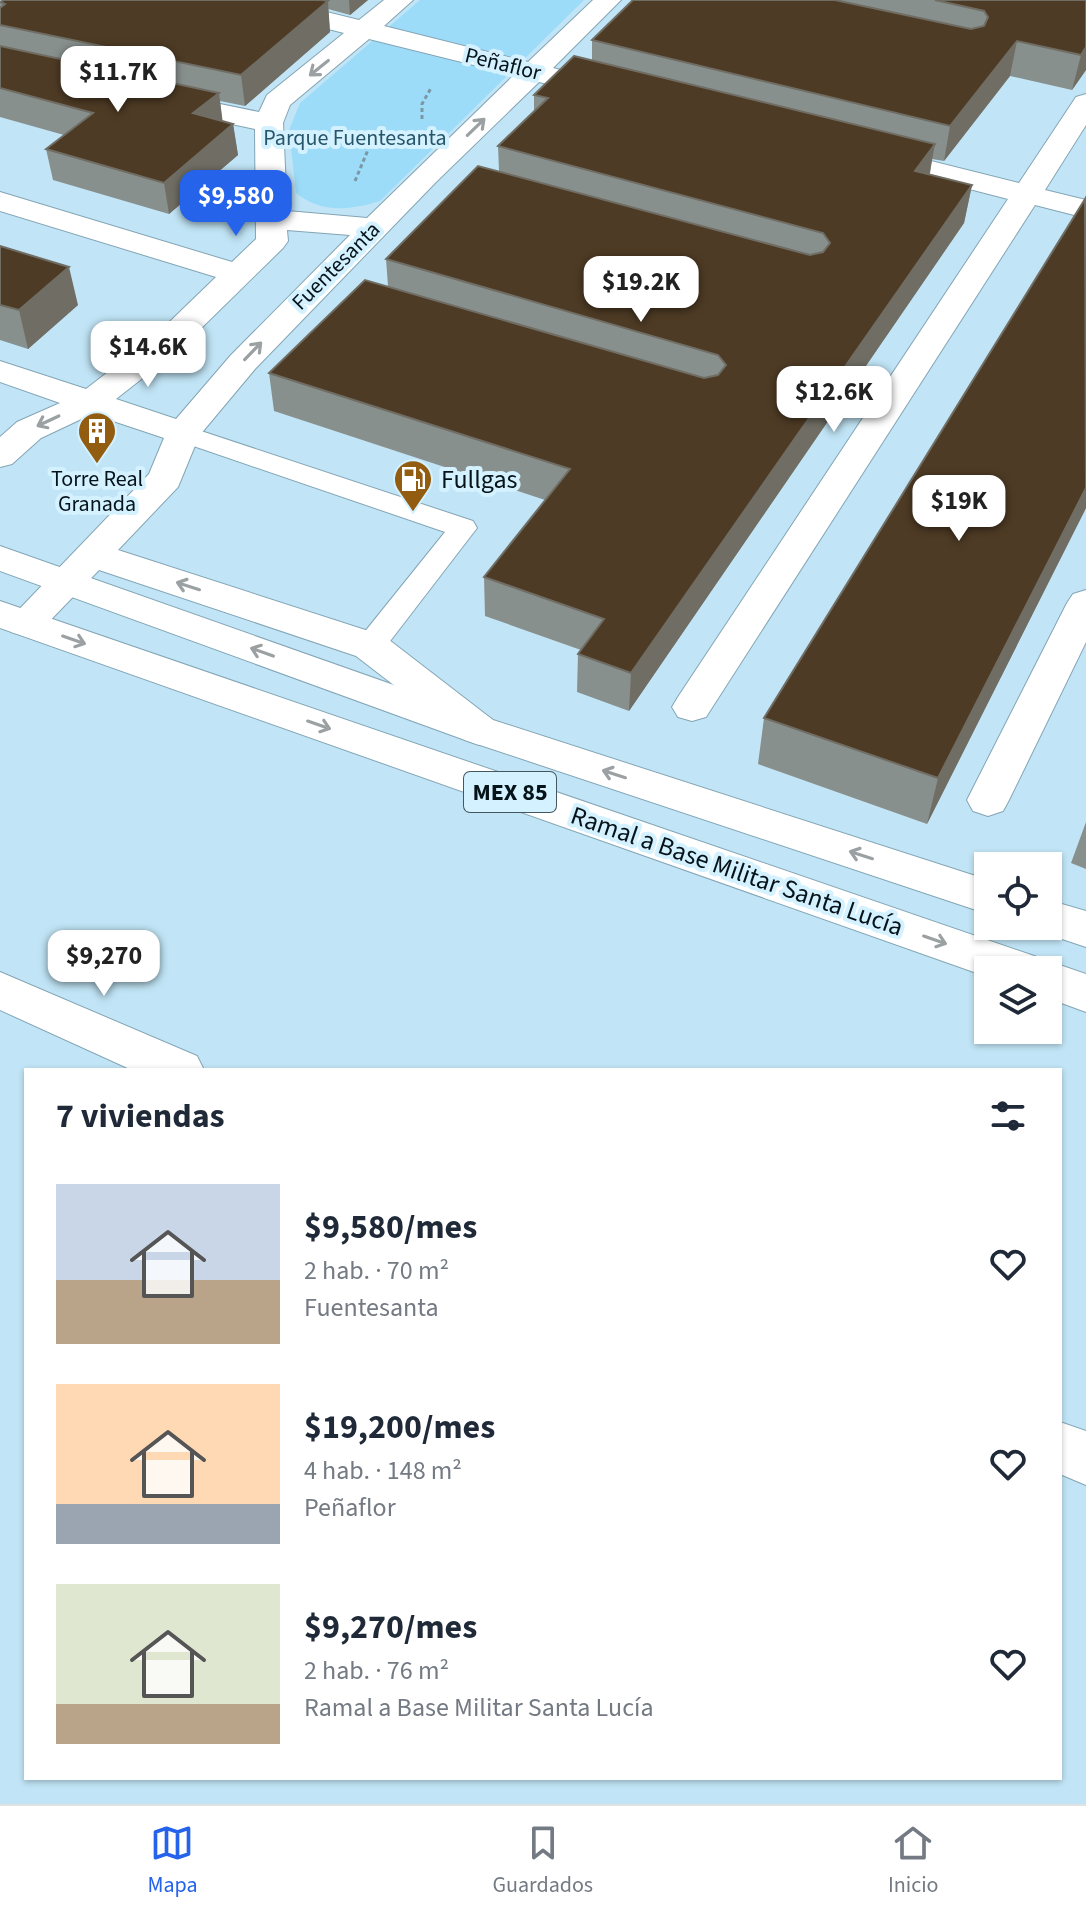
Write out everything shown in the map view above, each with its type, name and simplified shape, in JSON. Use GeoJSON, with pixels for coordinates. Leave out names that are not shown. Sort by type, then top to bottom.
{"type":"FeatureCollection","features":[{"type":"Feature","properties":{"kind":"street","name":"Peñaflor"},"geometry":{"type":"LineString","coordinates":[[246,0],[641,98]]}},
{"type":"Feature","properties":{"kind":"street"},"geometry":{"type":"LineString","coordinates":[[0,456],[29,430],[93,400],[169,341],[272,241],[270,134],[277,101],[400,0]]}},
{"type":"Feature","properties":{"kind":"street","name":"Fuentesanta"},"geometry":{"type":"LineString","coordinates":[[12,618],[80,568],[165,479],[183,433],[243,362],[329,293],[374,228],[440,181],[533,72],[608,0]]}},
{"type":"Feature","properties":{"kind":"street"},"geometry":{"type":"LineString","coordinates":[[134,94],[270,134]]}},
{"type":"Feature","properties":{"kind":"street"},"geometry":{"type":"LineString","coordinates":[[692,707],[1086,103]]}},
{"type":"Feature","properties":{"kind":"street"},"geometry":{"type":"LineString","coordinates":[[841,148],[1086,209]]}},
{"type":"Feature","properties":{"kind":"street"},"geometry":{"type":"LineString","coordinates":[[0,201],[238,274]]}},
{"type":"Feature","properties":{"kind":"street"},"geometry":{"type":"LineString","coordinates":[[272,219],[374,228]]}},
{"type":"Feature","properties":{"kind":"street"},"geometry":{"type":"LineString","coordinates":[[0,371],[183,433]]}},
{"type":"Feature","properties":{"kind":"street","name":"Ramal a Base Militar Santa Lucía"},"geometry":{"type":"LineString","coordinates":[[0,558],[80,568],[479,730],[974,892]]}},
{"type":"Feature","properties":{"kind":"street"},"geometry":{"type":"LineString","coordinates":[[80,568],[370,646],[479,730]]}},
{"type":"Feature","properties":{"kind":"street"},"geometry":{"type":"LineString","coordinates":[[988,800],[1086,603]]}},
{"type":"Feature","properties":{"kind":"street","name":"Ramal a Base Militar Santa Lucía"},"geometry":{"type":"LineString","coordinates":[[12,618],[981,956]]}},
{"type":"Feature","properties":{"kind":"street"},"geometry":{"type":"LineString","coordinates":[[1062,921],[1086,929]]}},
{"type":"Feature","properties":{"kind":"street"},"geometry":{"type":"LineString","coordinates":[[1062,984],[1086,993]]}},
{"type":"Feature","properties":{"kind":"street"},"geometry":{"type":"LineString","coordinates":[[0,990],[176,1068]]}},
{"type":"Feature","properties":{"kind":"street"},"geometry":{"type":"LineString","coordinates":[[1062,1449],[1086,1458]]}},
{"type":"Feature","properties":{"kind":"lane"},"geometry":{"type":"LineString","coordinates":[[183,433],[463,528],[370,646]]}},
{"type":"Feature","properties":{"kind":"path"},"geometry":{"type":"LineString","coordinates":[[423,127],[422,104],[427,93],[438,82]]}},
{"type":"Feature","properties":{"kind":"path"},"geometry":{"type":"LineString","coordinates":[[270,134],[370,145],[406,143]]}},
{"type":"Feature","properties":{"kind":"green space","name":"Parque Fuentesanta"},"geometry":{"type":"Polygon","coordinates":[[[420,0],[584,0],[380,201],[336,208],[306,200],[296,193],[289,130],[300,103],[420,0]]]}},
{"type":"Feature","properties":{"kind":"building"},"geometry":{"type":"Polygon","coordinates":[[[633,0],[835,0],[971,29],[984,26],[988,17],[984,11],[935,0],[1086,0],[1086,47],[1081,55],[1017,41],[950,126],[592,40],[633,0]]]}},
{"type":"Feature","properties":{"kind":"building"},"geometry":{"type":"Polygon","coordinates":[[[328,1],[241,75],[0,25],[0,8],[5,4],[0,2],[328,1]]]}},
{"type":"Feature","properties":{"kind":"building"},"geometry":{"type":"Polygon","coordinates":[[[0,46],[219,93],[193,113],[233,124],[164,183],[46,149],[93,113],[0,88],[0,46]]]}},
{"type":"Feature","properties":{"kind":"building"},"geometry":{"type":"Polygon","coordinates":[[[574,56],[935,144],[915,171],[972,185],[631,673],[578,654],[604,619],[484,577],[570,469],[269,373],[365,280],[704,378],[718,375],[726,365],[718,355],[386,259],[478,166],[810,255],[823,252],[830,243],[823,233],[498,146],[548,98],[534,95],[574,56]]]}},
{"type":"Feature","properties":{"kind":"building"},"geometry":{"type":"Polygon","coordinates":[[[1085,199],[1086,488],[938,778],[764,718],[1085,199]]]}},
{"type":"Feature","properties":{"kind":"building"},"geometry":{"type":"Polygon","coordinates":[[[0,246],[69,267],[19,310],[0,305],[0,246]]]}},
{"type":"Feature","properties":{"kind":"place","name":"Torre Real Granada"},"geometry":{"type":"Point","coordinates":[97,465]}},
{"type":"Feature","properties":{"kind":"place","name":"Fullgas"},"geometry":{"type":"Point","coordinates":[413,513]}}]}
